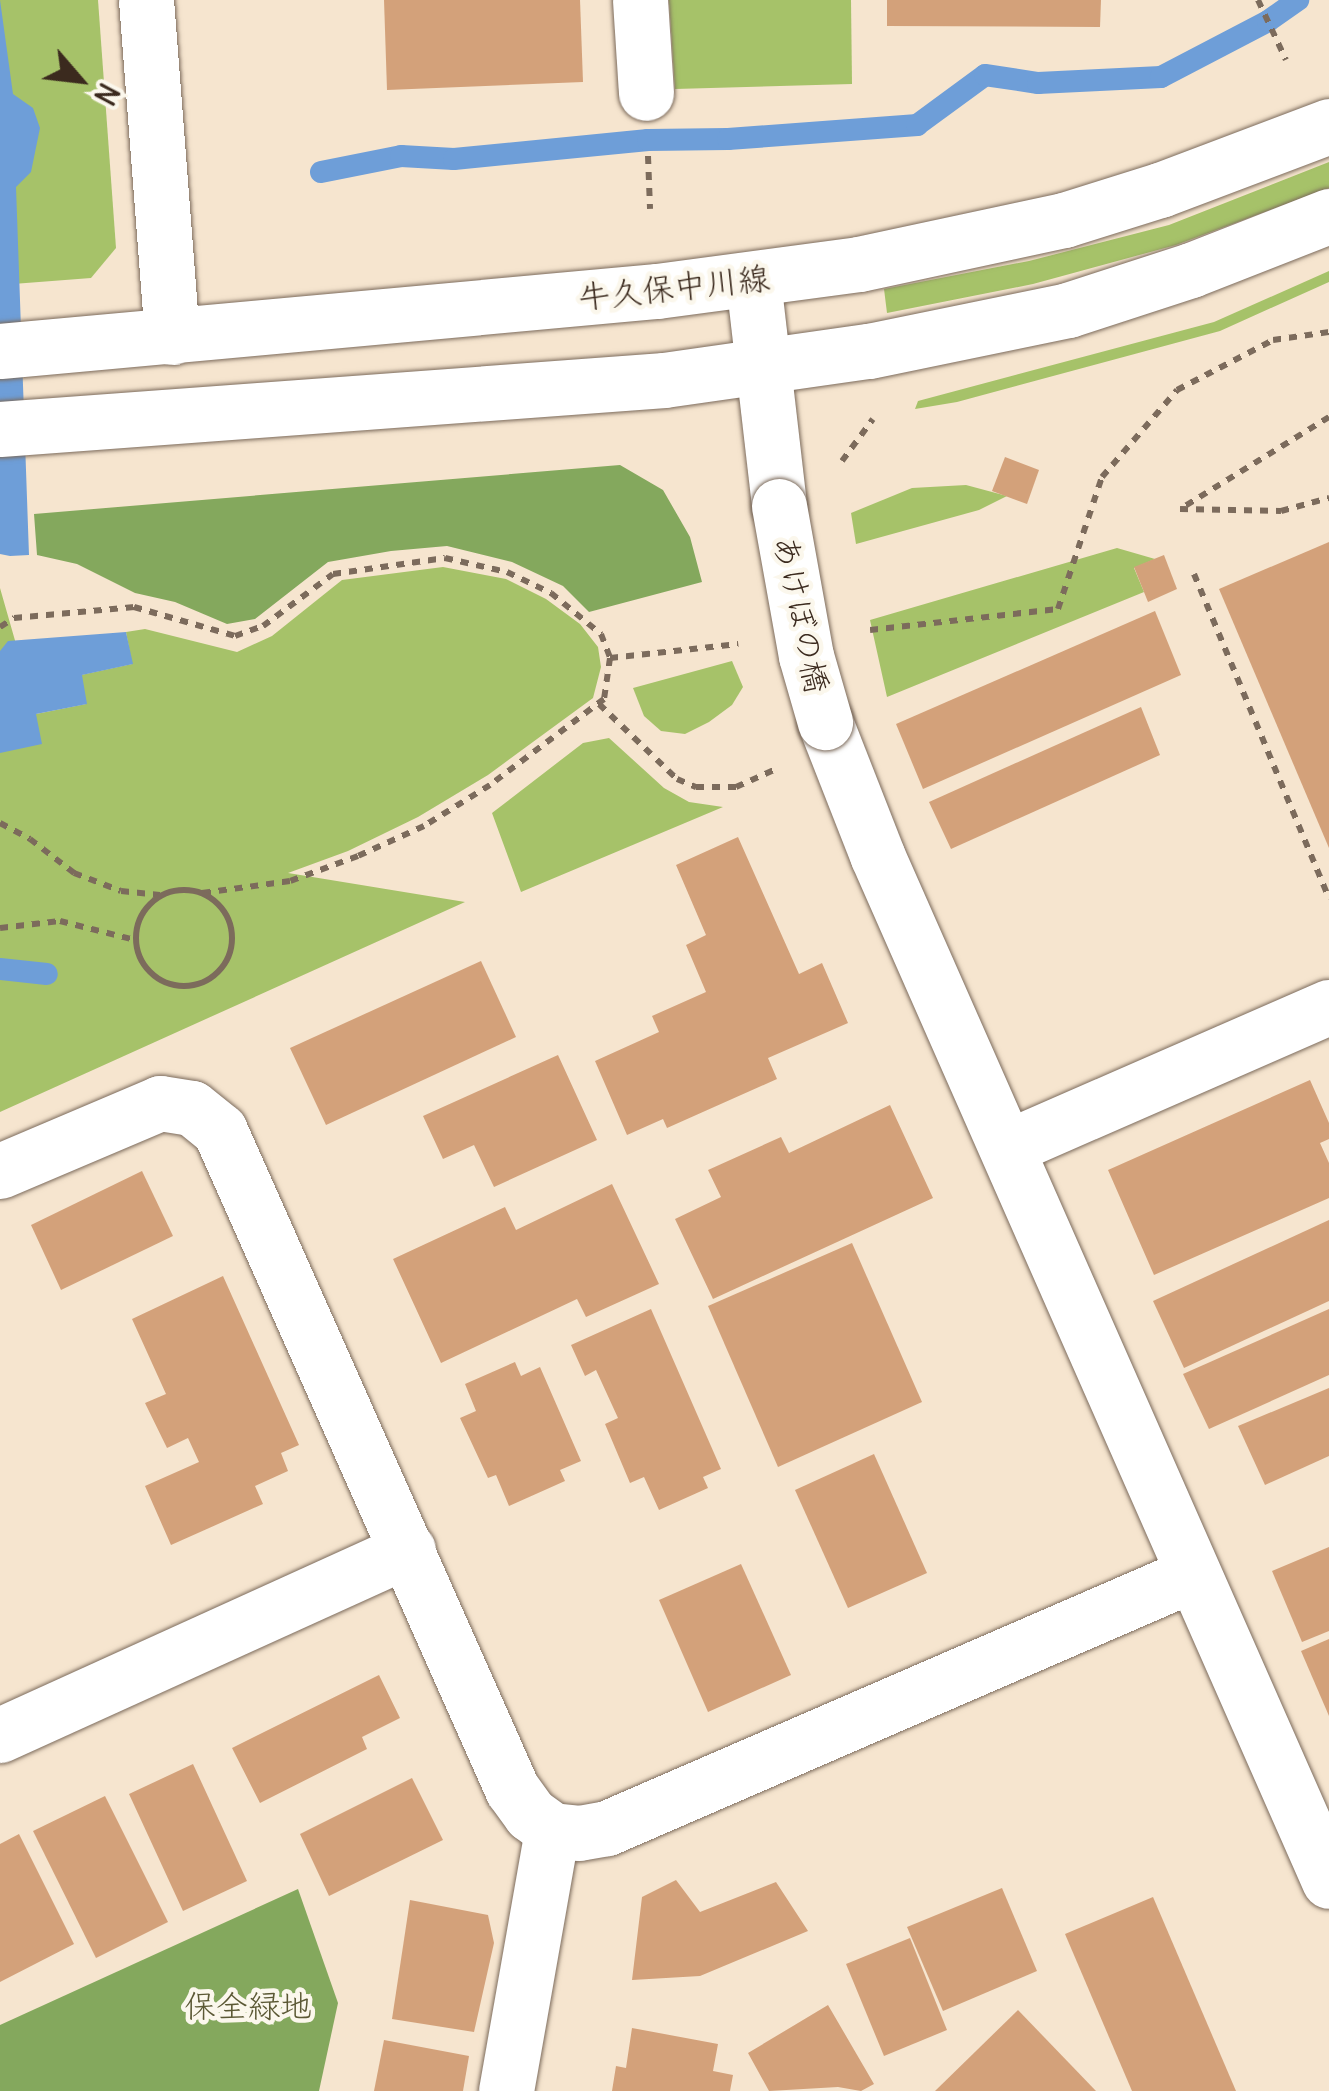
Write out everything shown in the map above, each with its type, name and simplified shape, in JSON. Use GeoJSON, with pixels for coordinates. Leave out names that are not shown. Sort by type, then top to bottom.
{"type":"FeatureCollection","features":[{"type":"Feature","properties":{"kind":"street"},"geometry":{"type":"LineString","coordinates":[[146,0],[172,337]]}},
{"type":"Feature","properties":{"kind":"street"},"geometry":{"type":"LineString","coordinates":[[640,0],[646,94]]}},
{"type":"Feature","properties":{"kind":"street","name":"牛久保中川線"},"geometry":{"type":"LineString","coordinates":[[0,350],[753,280],[859,264],[1064,220],[1160,190],[1329,126]]}},
{"type":"Feature","properties":{"kind":"street"},"geometry":{"type":"LineString","coordinates":[[0,428],[664,380],[937,340],[1068,310],[1191,270],[1329,216]]}},
{"type":"Feature","properties":{"kind":"street","name":"あけぼの橋"},"geometry":{"type":"LineString","coordinates":[[753,280],[760,368],[779,506],[806,656],[825,722],[877,854],[1329,1881]]}},
{"type":"Feature","properties":{"kind":"street"},"geometry":{"type":"LineString","coordinates":[[1008,1148],[1329,1007]]}},
{"type":"Feature","properties":{"kind":"street"},"geometry":{"type":"LineString","coordinates":[[0,1170],[160,1104],[192,1108],[230,1145],[512,1788],[530,1814],[552,1830],[580,1834],[607,1828],[1193,1574]]}},
{"type":"Feature","properties":{"kind":"street"},"geometry":{"type":"LineString","coordinates":[[0,1735],[408,1550]]}},
{"type":"Feature","properties":{"kind":"street"},"geometry":{"type":"LineString","coordinates":[[506,2091],[552,1830]]}},
{"type":"Feature","properties":{"kind":"path"},"geometry":{"type":"LineString","coordinates":[[1258,0],[1286,60]]}},
{"type":"Feature","properties":{"kind":"path"},"geometry":{"type":"LineString","coordinates":[[863,630],[1058,609],[1102,477],[1177,390],[1273,340],[1329,332]]}},
{"type":"Feature","properties":{"kind":"path"},"geometry":{"type":"LineString","coordinates":[[1329,418],[1180,509],[1281,511],[1329,498]]}},
{"type":"Feature","properties":{"kind":"path"},"geometry":{"type":"LineString","coordinates":[[0,626],[14,618],[134,607],[235,636],[263,626],[333,574],[445,558],[507,572],[551,593],[601,634],[610,658],[599,704],[490,785],[424,826],[290,881],[202,893]]}},
{"type":"Feature","properties":{"kind":"path"},"geometry":{"type":"LineString","coordinates":[[1194,574],[1329,899]]}},
{"type":"Feature","properties":{"kind":"path"},"geometry":{"type":"LineString","coordinates":[[610,658],[746,643]]}},
{"type":"Feature","properties":{"kind":"path"},"geometry":{"type":"LineString","coordinates":[[599,704],[677,778],[696,786],[736,787],[780,768]]}},
{"type":"Feature","properties":{"kind":"path"},"geometry":{"type":"LineString","coordinates":[[0,823],[74,872],[121,891],[162,895],[188,889],[202,893],[225,912],[232,940],[222,967],[210,978],[184,986],[158,979],[138,955],[135,940],[142,913],[162,895]]}},
{"type":"Feature","properties":{"kind":"path"},"geometry":{"type":"LineString","coordinates":[[0,928],[60,921],[135,940]]}},
{"type":"Feature","properties":{"kind":"green space"},"geometry":{"type":"Polygon","coordinates":[[[0,0],[98,0],[116,248],[91,278],[0,285],[0,0]]]}},
{"type":"Feature","properties":{"kind":"green space"},"geometry":{"type":"Polygon","coordinates":[[[669,0],[851,0],[852,84],[675,89],[669,0]]]}},
{"type":"Feature","properties":{"kind":"green space"},"geometry":{"type":"Polygon","coordinates":[[[1329,162],[1329,188],[1176,245],[1033,284],[887,313],[884,289],[1029,261],[1169,225],[1329,162]]]}},
{"type":"Feature","properties":{"kind":"green space"},"geometry":{"type":"Polygon","coordinates":[[[1329,271],[1329,282],[1220,331],[957,402],[915,409],[918,401],[1214,322],[1329,271]]]}},
{"type":"Feature","properties":{"kind":"green space"},"geometry":{"type":"Polygon","coordinates":[[[620,465],[663,490],[690,537],[702,582],[589,612],[563,586],[512,562],[447,546],[328,562],[255,619],[227,624],[175,602],[135,593],[77,564],[37,555],[34,514],[620,465]]]}},
{"type":"Feature","properties":{"kind":"green space"},"geometry":{"type":"Polygon","coordinates":[[[966,485],[1007,496],[979,510],[856,544],[851,513],[912,488],[966,485]]]}},
{"type":"Feature","properties":{"kind":"green space"},"geometry":{"type":"Polygon","coordinates":[[[1117,548],[1155,559],[1134,568],[1144,592],[887,697],[870,620],[1117,548]]]}},
{"type":"Feature","properties":{"kind":"green space"},"geometry":{"type":"Polygon","coordinates":[[[443,567],[506,579],[546,599],[580,624],[598,647],[601,667],[593,698],[488,775],[418,817],[348,851],[288,873],[465,902],[0,1112],[0,588],[36,714],[86,704],[81,675],[132,664],[126,632],[145,629],[237,652],[272,636],[342,580],[443,567]]]}},
{"type":"Feature","properties":{"kind":"green space"},"geometry":{"type":"Polygon","coordinates":[[[732,661],[743,687],[732,705],[709,722],[685,734],[661,731],[644,716],[633,688],[732,661]]]}},
{"type":"Feature","properties":{"kind":"green space"},"geometry":{"type":"Polygon","coordinates":[[[609,738],[664,788],[689,802],[723,807],[521,892],[492,813],[583,743],[609,738]]]}},
{"type":"Feature","properties":{"kind":"green space","name":"保全緑地"},"geometry":{"type":"Polygon","coordinates":[[[298,1889],[338,2003],[319,2091],[0,2091],[0,2025],[298,1889]]]}},
{"type":"Feature","properties":{"kind":"water"},"geometry":{"type":"Polygon","coordinates":[[[0,0],[13,94],[33,108],[40,128],[31,172],[16,187],[29,555],[10,556],[0,554],[0,0]]]}},
{"type":"Feature","properties":{"kind":"water"},"geometry":{"type":"Polygon","coordinates":[[[126,632],[133,664],[82,675],[87,704],[36,714],[42,744],[0,753],[0,651],[8,641],[126,632]]]}},
{"type":"Feature","properties":{"kind":"building"},"geometry":{"type":"Polygon","coordinates":[[[384,0],[580,0],[583,82],[387,90],[384,0]]]}},
{"type":"Feature","properties":{"kind":"building"},"geometry":{"type":"Polygon","coordinates":[[[887,0],[1101,0],[1100,27],[887,26],[887,0]]]}},
{"type":"Feature","properties":{"kind":"building"},"geometry":{"type":"Polygon","coordinates":[[[1005,457],[1039,470],[1027,504],[992,491],[1005,457]]]}},
{"type":"Feature","properties":{"kind":"building"},"geometry":{"type":"Polygon","coordinates":[[[1329,542],[1329,848],[1219,589],[1329,542]]]}},
{"type":"Feature","properties":{"kind":"building"},"geometry":{"type":"Polygon","coordinates":[[[1164,555],[1177,589],[1148,602],[1134,567],[1164,555]]]}},
{"type":"Feature","properties":{"kind":"building"},"geometry":{"type":"Polygon","coordinates":[[[1155,611],[1181,675],[923,789],[896,724],[1155,611]]]}},
{"type":"Feature","properties":{"kind":"building"},"geometry":{"type":"Polygon","coordinates":[[[1141,707],[1160,755],[951,849],[929,802],[1141,707]]]}},
{"type":"Feature","properties":{"kind":"building"},"geometry":{"type":"Polygon","coordinates":[[[738,837],[799,974],[822,963],[848,1023],[768,1058],[777,1079],[667,1128],[663,1119],[627,1135],[595,1061],[659,1032],[652,1016],[706,992],[686,945],[706,935],[676,865],[738,837]]]}},
{"type":"Feature","properties":{"kind":"building"},"geometry":{"type":"Polygon","coordinates":[[[481,961],[516,1037],[326,1125],[290,1048],[481,961]]]}},
{"type":"Feature","properties":{"kind":"building"},"geometry":{"type":"Polygon","coordinates":[[[558,1055],[597,1140],[494,1187],[474,1145],[443,1159],[423,1116],[558,1055]]]}},
{"type":"Feature","properties":{"kind":"building"},"geometry":{"type":"Polygon","coordinates":[[[1310,1080],[1329,1123],[1329,1139],[1320,1143],[1329,1163],[1329,1198],[1154,1275],[1108,1170],[1310,1080]]]}},
{"type":"Feature","properties":{"kind":"building"},"geometry":{"type":"Polygon","coordinates":[[[890,1105],[933,1198],[713,1299],[675,1219],[721,1197],[708,1170],[781,1137],[789,1153],[890,1105]]]}},
{"type":"Feature","properties":{"kind":"building"},"geometry":{"type":"Polygon","coordinates":[[[142,1171],[173,1236],[61,1290],[31,1225],[142,1171]]]}},
{"type":"Feature","properties":{"kind":"building"},"geometry":{"type":"Polygon","coordinates":[[[612,1184],[659,1284],[586,1317],[577,1299],[441,1363],[393,1259],[505,1207],[516,1230],[612,1184]]]}},
{"type":"Feature","properties":{"kind":"building"},"geometry":{"type":"Polygon","coordinates":[[[1329,1220],[1329,1301],[1184,1368],[1153,1301],[1329,1220]]]}},
{"type":"Feature","properties":{"kind":"building"},"geometry":{"type":"Polygon","coordinates":[[[852,1243],[922,1402],[778,1467],[708,1306],[852,1243]]]}},
{"type":"Feature","properties":{"kind":"building"},"geometry":{"type":"Polygon","coordinates":[[[223,1276],[299,1445],[281,1453],[288,1471],[255,1486],[263,1504],[171,1545],[145,1486],[199,1462],[188,1438],[167,1448],[145,1403],[166,1394],[132,1319],[223,1276]]]}},
{"type":"Feature","properties":{"kind":"building"},"geometry":{"type":"Polygon","coordinates":[[[651,1309],[721,1469],[703,1477],[708,1488],[659,1510],[644,1477],[630,1483],[605,1424],[618,1418],[596,1370],[585,1376],[571,1345],[651,1309]]]}},
{"type":"Feature","properties":{"kind":"building"},"geometry":{"type":"Polygon","coordinates":[[[1329,1309],[1329,1375],[1209,1429],[1183,1374],[1329,1309]]]}},
{"type":"Feature","properties":{"kind":"building"},"geometry":{"type":"Polygon","coordinates":[[[515,1362],[521,1376],[540,1367],[581,1461],[560,1470],[565,1481],[509,1506],[496,1475],[488,1478],[460,1418],[476,1411],[465,1384],[515,1362]]]}},
{"type":"Feature","properties":{"kind":"building"},"geometry":{"type":"Polygon","coordinates":[[[1329,1388],[1329,1456],[1265,1485],[1238,1426],[1329,1388]]]}},
{"type":"Feature","properties":{"kind":"building"},"geometry":{"type":"Polygon","coordinates":[[[874,1454],[927,1573],[848,1608],[795,1490],[874,1454]]]}},
{"type":"Feature","properties":{"kind":"building"},"geometry":{"type":"Polygon","coordinates":[[[1329,1547],[1329,1631],[1302,1642],[1272,1571],[1329,1547]]]}},
{"type":"Feature","properties":{"kind":"building"},"geometry":{"type":"Polygon","coordinates":[[[741,1564],[791,1675],[708,1712],[659,1600],[741,1564]]]}},
{"type":"Feature","properties":{"kind":"building"},"geometry":{"type":"Polygon","coordinates":[[[1329,1639],[1329,1716],[1301,1651],[1329,1639]]]}},
{"type":"Feature","properties":{"kind":"building"},"geometry":{"type":"Polygon","coordinates":[[[379,1675],[400,1718],[362,1737],[367,1749],[260,1803],[232,1748],[379,1675]]]}},
{"type":"Feature","properties":{"kind":"building"},"geometry":{"type":"Polygon","coordinates":[[[193,1764],[247,1881],[183,1911],[129,1794],[193,1764]]]}},
{"type":"Feature","properties":{"kind":"building"},"geometry":{"type":"Polygon","coordinates":[[[412,1778],[443,1840],[329,1896],[300,1834],[412,1778]]]}},
{"type":"Feature","properties":{"kind":"building"},"geometry":{"type":"Polygon","coordinates":[[[105,1796],[168,1922],[96,1958],[33,1831],[105,1796]]]}},
{"type":"Feature","properties":{"kind":"building"},"geometry":{"type":"Polygon","coordinates":[[[19,1834],[74,1944],[0,1982],[0,1844],[19,1834]]]}},
{"type":"Feature","properties":{"kind":"building"},"geometry":{"type":"Polygon","coordinates":[[[676,1880],[700,1912],[776,1882],[808,1931],[700,1976],[632,1980],[642,1897],[676,1880]]]}},
{"type":"Feature","properties":{"kind":"building"},"geometry":{"type":"Polygon","coordinates":[[[1002,1888],[1037,1971],[943,2011],[907,1927],[1002,1888]]]}},
{"type":"Feature","properties":{"kind":"building"},"geometry":{"type":"Polygon","coordinates":[[[1153,1897],[1236,2091],[1132,2091],[1065,1934],[1153,1897]]]}},
{"type":"Feature","properties":{"kind":"building"},"geometry":{"type":"Polygon","coordinates":[[[410,1900],[488,1915],[494,1943],[474,2032],[392,2019],[410,1900]]]}},
{"type":"Feature","properties":{"kind":"building"},"geometry":{"type":"Polygon","coordinates":[[[910,1938],[947,2030],[884,2056],[846,1964],[910,1938]]]}},
{"type":"Feature","properties":{"kind":"building"},"geometry":{"type":"Polygon","coordinates":[[[828,2005],[874,2084],[861,2091],[838,2087],[769,2091],[748,2053],[828,2005]]]}},
{"type":"Feature","properties":{"kind":"building"},"geometry":{"type":"Polygon","coordinates":[[[1018,2010],[1096,2091],[935,2091],[1018,2010]]]}},
{"type":"Feature","properties":{"kind":"building"},"geometry":{"type":"Polygon","coordinates":[[[632,2028],[718,2044],[713,2071],[733,2075],[730,2091],[612,2091],[616,2066],[626,2068],[632,2028]]]}},
{"type":"Feature","properties":{"kind":"building"},"geometry":{"type":"Polygon","coordinates":[[[384,2040],[469,2056],[463,2091],[374,2091],[384,2040]]]}},
{"type":"Feature","properties":{"kind":"waterway"},"geometry":{"type":"LineString","coordinates":[[321,172],[401,156],[454,159],[648,140],[728,139],[917,125],[985,75],[1038,83],[1161,77],[1268,21],[1298,0]]}},
{"type":"Feature","properties":{"kind":"waterway"},"geometry":{"type":"LineString","coordinates":[[0,969],[47,974]]}}]}
